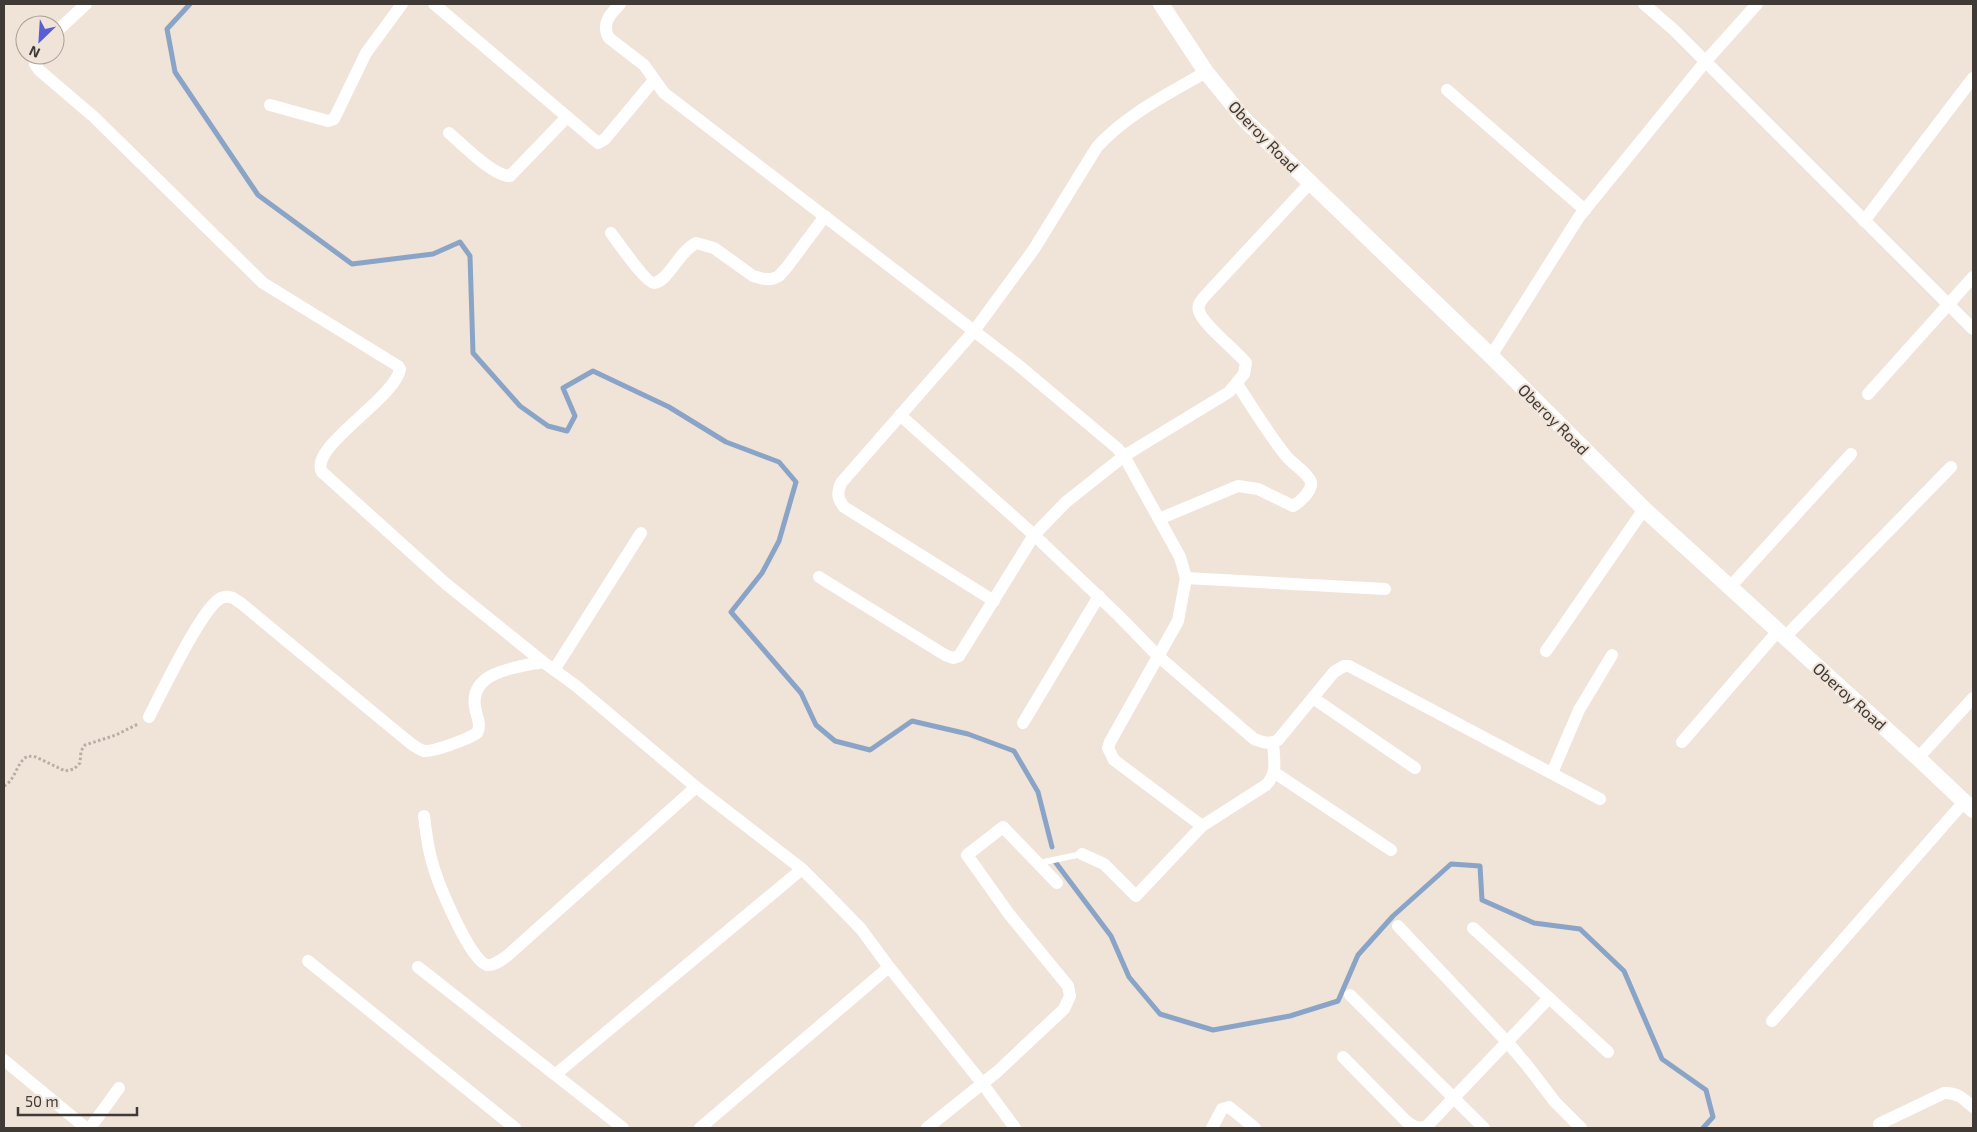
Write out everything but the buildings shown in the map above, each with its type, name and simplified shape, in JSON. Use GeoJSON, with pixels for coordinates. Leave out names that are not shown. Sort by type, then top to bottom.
{"type":"FeatureCollection","features":[{"type":"Feature","properties":{"kind":"street"},"geometry":{"type":"LineString","coordinates":[[65,24],[86,4]]}},
{"type":"Feature","properties":{"kind":"street"},"geometry":{"type":"LineString","coordinates":[[270,105],[328,121],[334,119],[366,54],[402,4]]}},
{"type":"Feature","properties":{"kind":"street"},"geometry":{"type":"LineString","coordinates":[[434,4],[594,140],[600,143],[606,139],[654,80]]}},
{"type":"Feature","properties":{"kind":"street"},"geometry":{"type":"LineString","coordinates":[[620,4],[608,18],[605,25],[606,32],[609,38],[644,65],[664,93],[974,331],[1091,426],[1124,456],[1180,557],[1186,578],[1178,622],[1108,748],[1114,760],[1202,826]]}},
{"type":"Feature","properties":{"kind":"street","name":"Oberoy Road"},"geometry":{"type":"LineString","coordinates":[[1161,4],[1206,72],[1245,120],[1491,356],[1644,509],[1969,806]]}},
{"type":"Feature","properties":{"kind":"street"},"geometry":{"type":"LineString","coordinates":[[1644,4],[1674,30],[1973,330]]}},
{"type":"Feature","properties":{"kind":"street"},"geometry":{"type":"LineString","coordinates":[[1491,356],[1585,210],[1705,62],[1757,4]]}},
{"type":"Feature","properties":{"kind":"street"},"geometry":{"type":"LineString","coordinates":[[36,65],[39,70],[94,117],[263,283],[398,366],[400,369],[398,378],[329,447],[322,456],[319,468],[445,583],[542,662],[575,685],[696,787],[802,869],[861,929],[889,968],[982,1083],[1015,1128]]}},
{"type":"Feature","properties":{"kind":"street"},"geometry":{"type":"LineString","coordinates":[[994,600],[844,507],[837,493],[841,483],[974,331],[1039,241],[1097,147],[1126,120],[1206,72]]}},
{"type":"Feature","properties":{"kind":"street"},"geometry":{"type":"LineString","coordinates":[[1864,221],[1973,78]]}},
{"type":"Feature","properties":{"kind":"street"},"geometry":{"type":"LineString","coordinates":[[1447,90],[1585,210]]}},
{"type":"Feature","properties":{"kind":"street"},"geometry":{"type":"LineString","coordinates":[[449,133],[492,169],[505,176],[510,176],[567,117]]}},
{"type":"Feature","properties":{"kind":"street"},"geometry":{"type":"LineString","coordinates":[[819,577],[945,655],[953,658],[959,656],[1034,535],[1066,502],[1124,456],[1228,392],[1237,384],[1244,374],[1246,363],[1210,326],[1199,312],[1198,306],[1204,297],[1310,183]]}},
{"type":"Feature","properties":{"kind":"street"},"geometry":{"type":"LineString","coordinates":[[611,233],[644,276],[655,283],[663,278],[688,248],[696,243],[714,248],[753,276],[764,280],[779,276],[825,216]]}},
{"type":"Feature","properties":{"kind":"street"},"geometry":{"type":"LineString","coordinates":[[1868,394],[1973,277]]}},
{"type":"Feature","properties":{"kind":"street"},"geometry":{"type":"LineString","coordinates":[[1159,519],[1238,486],[1258,489],[1293,506],[1309,490],[1310,479],[1288,458],[1237,384]]}},
{"type":"Feature","properties":{"kind":"street"},"geometry":{"type":"LineString","coordinates":[[900,416],[1034,535],[1099,596],[1158,656],[1254,739],[1263,743],[1273,743],[1278,740],[1334,672],[1344,666],[1350,666],[1600,799]]}},
{"type":"Feature","properties":{"kind":"street"},"geometry":{"type":"LineString","coordinates":[[1730,587],[1851,454]]}},
{"type":"Feature","properties":{"kind":"street"},"geometry":{"type":"LineString","coordinates":[[1682,742],[1782,634],[1951,467]]}},
{"type":"Feature","properties":{"kind":"street"},"geometry":{"type":"LineString","coordinates":[[1546,651],[1644,509]]}},
{"type":"Feature","properties":{"kind":"street"},"geometry":{"type":"LineString","coordinates":[[554,670],[640,533]]}},
{"type":"Feature","properties":{"kind":"street"},"geometry":{"type":"LineString","coordinates":[[1186,578],[1385,589]]}},
{"type":"Feature","properties":{"kind":"street"},"geometry":{"type":"LineString","coordinates":[[1023,723],[1099,596]]}},
{"type":"Feature","properties":{"kind":"street"},"geometry":{"type":"LineString","coordinates":[[149,717],[199,624],[215,602],[226,597],[234,598],[242,604],[404,738],[425,751],[477,733],[479,724],[474,706],[475,695],[479,686],[490,675],[542,662]]}},
{"type":"Feature","properties":{"kind":"street"},"geometry":{"type":"LineString","coordinates":[[1552,773],[1579,710],[1612,655]]}},
{"type":"Feature","properties":{"kind":"street"},"geometry":{"type":"LineString","coordinates":[[1313,698],[1415,768]]}},
{"type":"Feature","properties":{"kind":"street"},"geometry":{"type":"LineString","coordinates":[[1918,758],[1973,698]]}},
{"type":"Feature","properties":{"kind":"street"},"geometry":{"type":"LineString","coordinates":[[1082,854],[1104,864],[1136,896],[1202,826],[1266,785],[1275,773],[1273,743]]}},
{"type":"Feature","properties":{"kind":"street"},"geometry":{"type":"LineString","coordinates":[[1275,773],[1392,850]]}},
{"type":"Feature","properties":{"kind":"street"},"geometry":{"type":"LineString","coordinates":[[424,816],[432,864],[440,885],[477,958],[484,964],[490,965],[507,956],[696,787]]}},
{"type":"Feature","properties":{"kind":"street"},"geometry":{"type":"LineString","coordinates":[[1772,1021],[1969,806]]}},
{"type":"Feature","properties":{"kind":"street"},"geometry":{"type":"LineString","coordinates":[[927,1128],[1033,1040],[1064,1009],[1070,996],[1068,986],[1009,914],[967,855],[1003,827],[1057,883]]}},
{"type":"Feature","properties":{"kind":"street"},"geometry":{"type":"LineString","coordinates":[[556,1074],[802,869]]}},
{"type":"Feature","properties":{"kind":"street"},"geometry":{"type":"LineString","coordinates":[[1398,926],[1508,1043],[1555,1102],[1581,1128]]}},
{"type":"Feature","properties":{"kind":"street"},"geometry":{"type":"LineString","coordinates":[[1473,928],[1608,1052]]}},
{"type":"Feature","properties":{"kind":"street"},"geometry":{"type":"LineString","coordinates":[[308,961],[515,1128]]}},
{"type":"Feature","properties":{"kind":"street"},"geometry":{"type":"LineString","coordinates":[[418,967],[623,1128]]}},
{"type":"Feature","properties":{"kind":"street"},"geometry":{"type":"LineString","coordinates":[[700,1128],[889,968]]}},
{"type":"Feature","properties":{"kind":"street"},"geometry":{"type":"LineString","coordinates":[[1350,995],[1484,1128]]}},
{"type":"Feature","properties":{"kind":"street"},"geometry":{"type":"LineString","coordinates":[[1343,1057],[1406,1121],[1415,1127],[1422,1128],[1427,1126],[1454,1099],[1549,998]]}},
{"type":"Feature","properties":{"kind":"street"},"geometry":{"type":"LineString","coordinates":[[4,1060],[86,1128]]}},
{"type":"Feature","properties":{"kind":"street"},"geometry":{"type":"LineString","coordinates":[[90,1128],[119,1088]]}},
{"type":"Feature","properties":{"kind":"street"},"geometry":{"type":"LineString","coordinates":[[1879,1124],[1944,1093],[1952,1093],[1962,1097],[1973,1107]]}},
{"type":"Feature","properties":{"kind":"street"},"geometry":{"type":"LineString","coordinates":[[1212,1128],[1222,1108],[1229,1107],[1255,1128]]}},
{"type":"Feature","properties":{"kind":"lane"},"geometry":{"type":"LineString","coordinates":[[1038,864],[1082,854]]}},
{"type":"Feature","properties":{"kind":"path"},"geometry":{"type":"LineString","coordinates":[[4,786],[10,782],[21,763],[28,756],[36,757],[65,771],[69,771],[80,763],[81,751],[85,744],[124,732],[149,717]]}},
{"type":"Feature","properties":{"kind":"waterway"},"geometry":{"type":"LineString","coordinates":[[190,4],[167,29],[175,72],[258,195],[352,264],[433,254],[460,242],[470,256],[473,353],[520,406],[548,426],[567,431],[575,416],[563,388],[593,371],[669,407],[726,442],[779,462],[796,482],[779,541],[762,573],[731,612],[801,693],[816,725],[835,741],[870,750],[912,721],[968,734],[1014,751],[1038,792],[1052,847]]}},
{"type":"Feature","properties":{"kind":"waterway"},"geometry":{"type":"LineString","coordinates":[[1056,863],[1111,936],[1129,977],[1160,1014],[1213,1030],[1290,1016],[1338,1001],[1358,955],[1393,916],[1451,864],[1480,866],[1482,900],[1534,923],[1580,929],[1624,971],[1662,1059],[1706,1090],[1713,1117],[1703,1128]]}}]}
